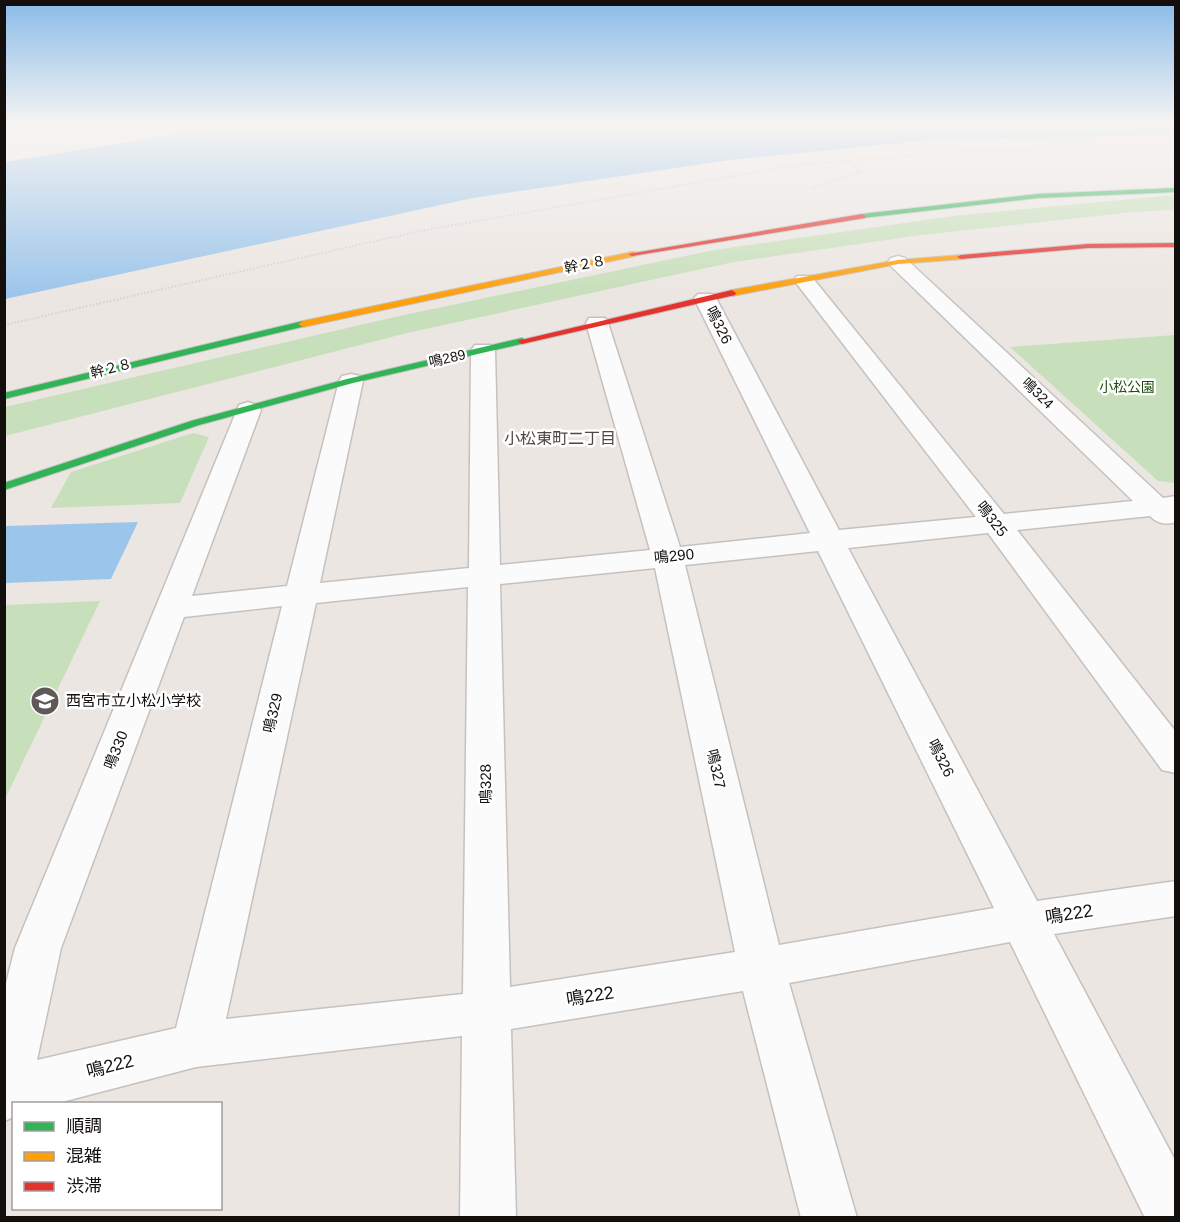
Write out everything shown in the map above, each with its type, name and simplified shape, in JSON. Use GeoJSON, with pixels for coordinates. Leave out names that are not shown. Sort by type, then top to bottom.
{"type":"FeatureCollection","features":[{"type":"Feature","properties":{"kind":"street","name":"幹２８"},"geometry":{"type":"LineString","coordinates":[[4,396],[154,357],[454,289],[725,237],[910,207],[1176,190]]}},
{"type":"Feature","properties":{"kind":"street","name":"鳴289"},"geometry":{"type":"LineString","coordinates":[[4,487],[195,423],[351,381],[705,298],[898,262],[1088,246],[1176,245]]}},
{"type":"Feature","properties":{"kind":"street","name":"鳴324"},"geometry":{"type":"LineString","coordinates":[[898,262],[1169,513]]}},
{"type":"Feature","properties":{"kind":"street","name":"鳴325"},"geometry":{"type":"LineString","coordinates":[[804,280],[996,524],[1176,760]]}},
{"type":"Feature","properties":{"kind":"street","name":"鳴326"},"geometry":{"type":"LineString","coordinates":[[705,298],[1175,1218]]}},
{"type":"Feature","properties":{"kind":"street","name":"鳴327"},"geometry":{"type":"LineString","coordinates":[[597,323],[668,557],[761,968],[829,1218]]}},
{"type":"Feature","properties":{"kind":"street","name":"鳴328"},"geometry":{"type":"LineString","coordinates":[[483,350],[488,1218]]}},
{"type":"Feature","properties":{"kind":"street","name":"鳴329"},"geometry":{"type":"LineString","coordinates":[[196,1045],[351,381]]}},
{"type":"Feature","properties":{"kind":"street","name":"鳴330"},"geometry":{"type":"LineString","coordinates":[[5,1094],[38,948],[248,410]]}},
{"type":"Feature","properties":{"kind":"street","name":"鳴290"},"geometry":{"type":"LineString","coordinates":[[171,608],[996,524],[1169,513]]}},
{"type":"Feature","properties":{"kind":"street","name":"鳴222"},"geometry":{"type":"LineString","coordinates":[[5,1094],[196,1045],[488,1012],[761,968],[1024,921],[1176,898]]}},
{"type":"Feature","properties":{"kind":"path"},"geometry":{"type":"LineString","coordinates":[[4,325],[420,231],[712,180]]}},
{"type":"Feature","properties":{"kind":"path"},"geometry":{"type":"LineString","coordinates":[[808,190],[837,180]]}},
{"type":"Feature","properties":{"kind":"green space"},"geometry":{"type":"Polygon","coordinates":[[[1175,195],[1175,210],[1133,212],[914,236],[734,262],[407,333],[5,436],[5,407],[395,317],[714,250],[961,215],[1175,195]]]}},
{"type":"Feature","properties":{"kind":"green space","name":"小松公園"},"geometry":{"type":"Polygon","coordinates":[[[1175,335],[1176,483],[1158,481],[1010,347],[1175,335]]]}},
{"type":"Feature","properties":{"kind":"green space"},"geometry":{"type":"Polygon","coordinates":[[[193,433],[209,437],[180,503],[51,508],[71,472],[193,433]]]}},
{"type":"Feature","properties":{"kind":"green space"},"geometry":{"type":"Polygon","coordinates":[[[100,601],[5,799],[5,605],[100,601]]]}},
{"type":"Feature","properties":{"kind":"water"},"geometry":{"type":"Polygon","coordinates":[[[5,180],[595,180],[473,198],[5,299],[5,180]]]}},
{"type":"Feature","properties":{"kind":"water"},"geometry":{"type":"Polygon","coordinates":[[[138,522],[111,579],[5,583],[5,526],[138,522]]]}},
{"type":"Feature","properties":{"kind":"traffic: fast"},"geometry":{"type":"LineString","coordinates":[[862,216],[1038,196],[1176,190]]}},
{"type":"Feature","properties":{"kind":"traffic: fast"},"geometry":{"type":"LineString","coordinates":[[4,396],[303,324]]}},
{"type":"Feature","properties":{"kind":"traffic: fast"},"geometry":{"type":"LineString","coordinates":[[4,487],[195,423],[351,381],[522,341]]}},
{"type":"Feature","properties":{"kind":"traffic: slow"},"geometry":{"type":"LineString","coordinates":[[303,324],[632,254]]}},
{"type":"Feature","properties":{"kind":"traffic: slow"},"geometry":{"type":"LineString","coordinates":[[732,293],[898,262],[961,257]]}},
{"type":"Feature","properties":{"kind":"traffic: jam"},"geometry":{"type":"LineString","coordinates":[[632,254],[862,216]]}},
{"type":"Feature","properties":{"kind":"traffic: jam"},"geometry":{"type":"LineString","coordinates":[[961,257],[1088,246],[1176,245]]}},
{"type":"Feature","properties":{"kind":"traffic: jam"},"geometry":{"type":"LineString","coordinates":[[522,341],[732,293]]}},
{"type":"Feature","properties":{"kind":"place","name":"西宮市立小松小学校"},"geometry":{"type":"Point","coordinates":[45,701]}},
{"type":"Feature","properties":{"kind":"district","name":"小松東町二丁目"},"geometry":{"type":"Point","coordinates":[560,438]}}]}
